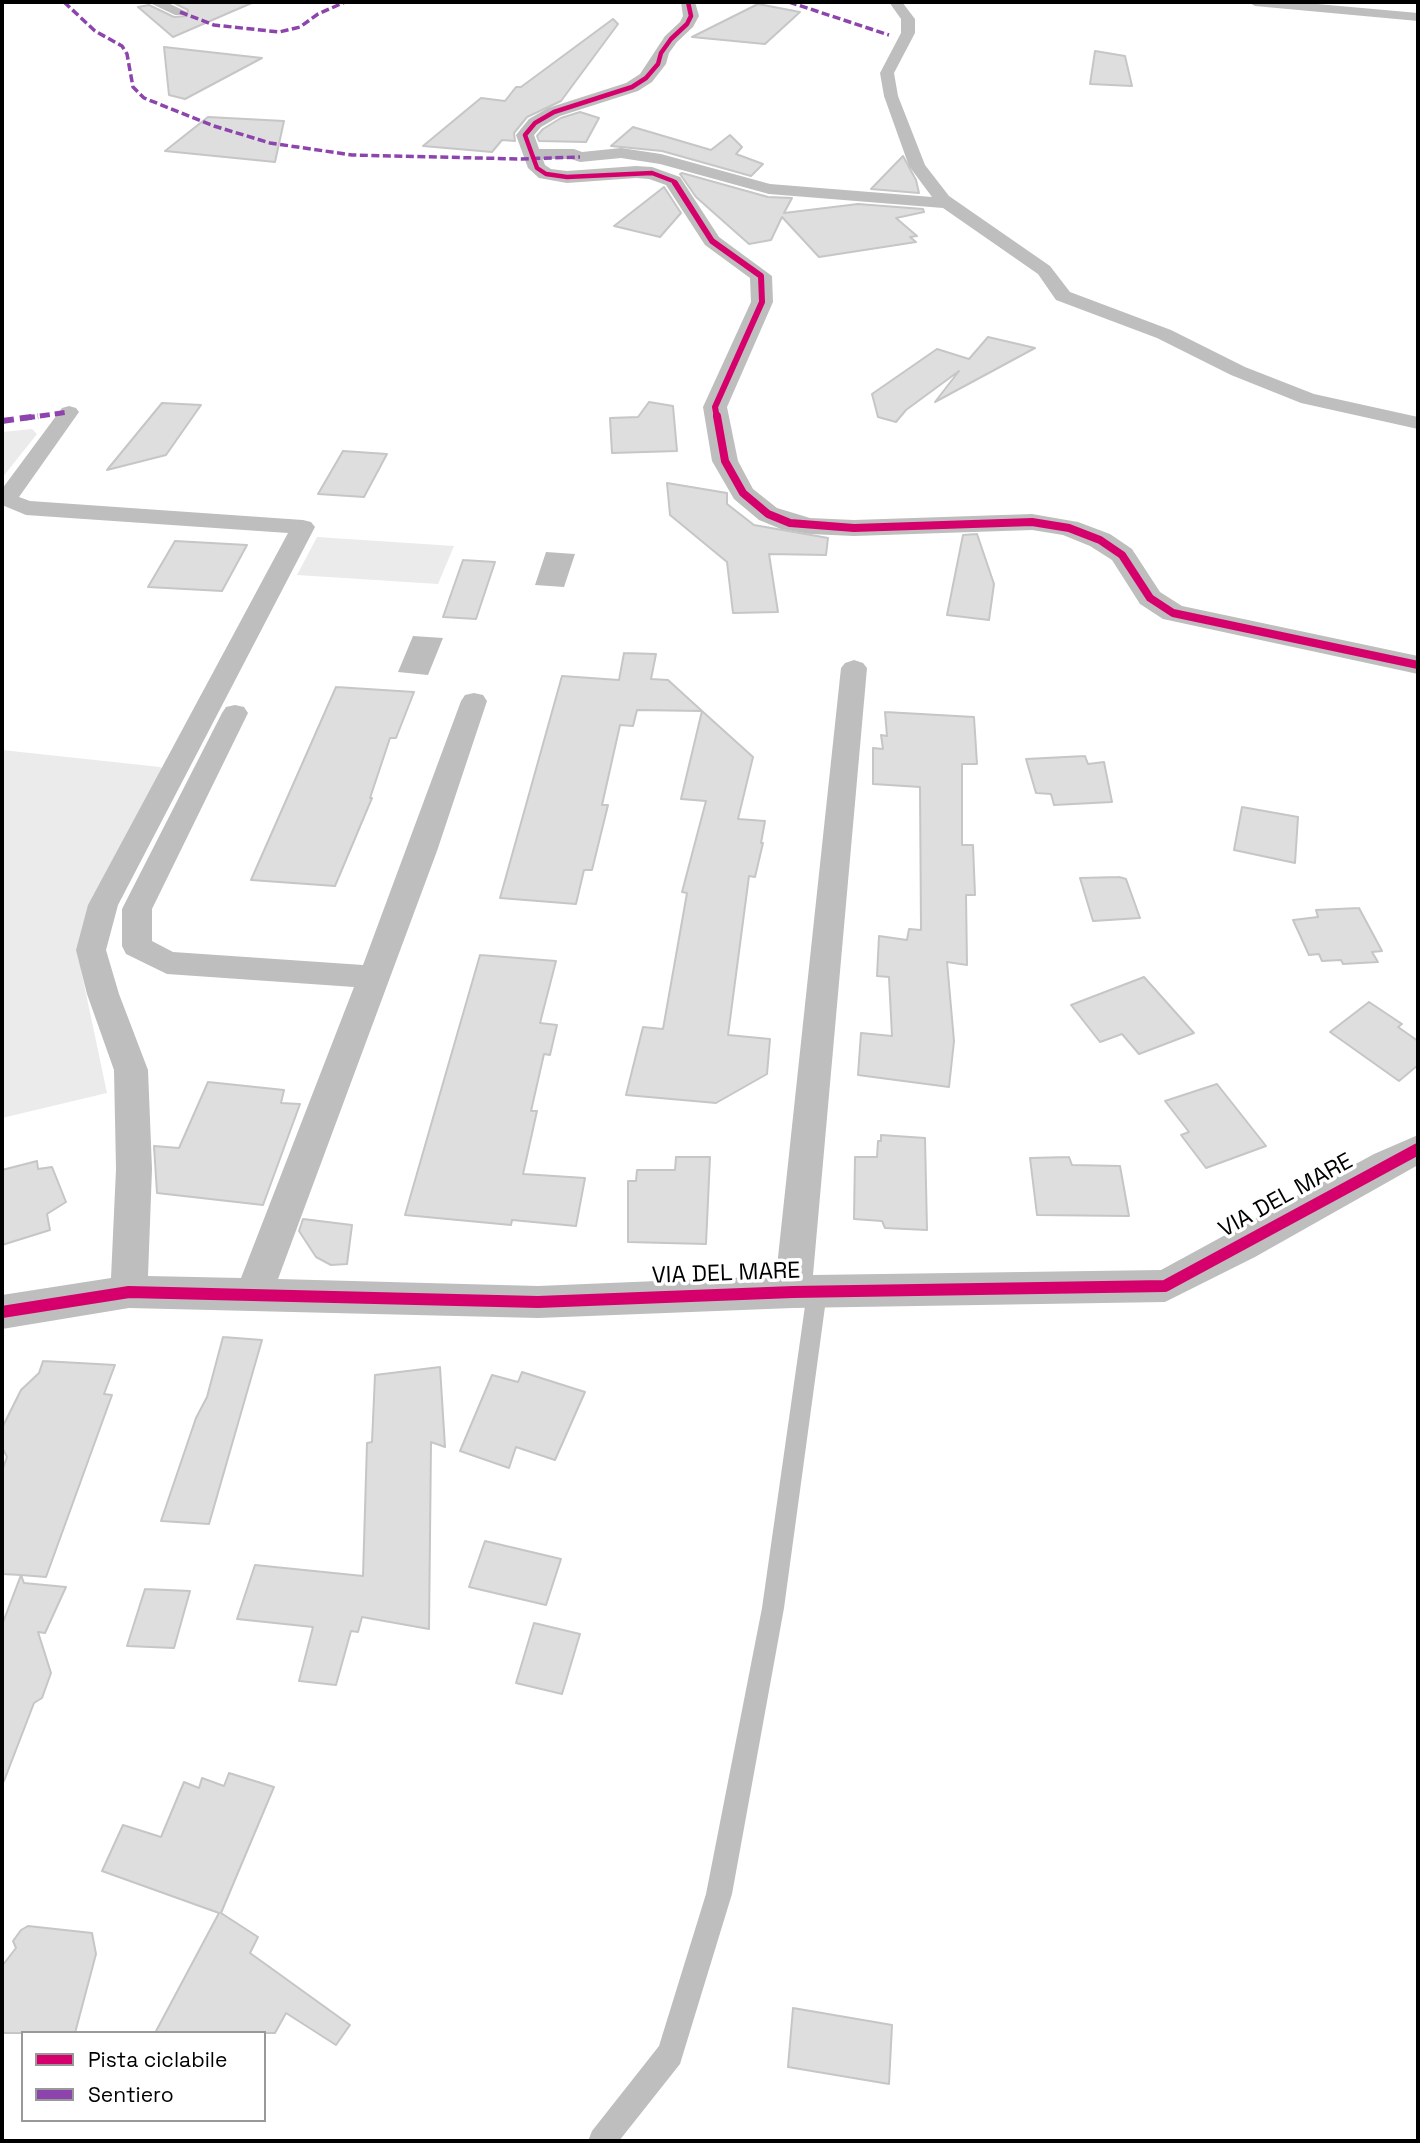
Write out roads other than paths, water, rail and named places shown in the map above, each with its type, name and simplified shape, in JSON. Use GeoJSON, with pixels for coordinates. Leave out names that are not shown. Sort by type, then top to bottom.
{"type":"FeatureCollection","features":[{"type":"Feature","properties":{"kind":"street"},"geometry":{"type":"LineString","coordinates":[[155,2],[180,12]]}},
{"type":"Feature","properties":{"kind":"street"},"geometry":{"type":"LineString","coordinates":[[688,2],[691,16],[687,24],[671,38],[661,52],[658,64],[646,78],[632,87],[554,112],[535,123],[525,135],[537,168],[546,174],[567,177],[636,172],[652,173],[673,181],[712,241],[761,276],[762,302],[715,407],[725,461],[743,493],[768,514],[790,523],[854,528],[1020,522],[1069,528],[1100,540],[1122,555],[1150,597],[1173,612],[1418,665]]}},
{"type":"Feature","properties":{"kind":"street"},"geometry":{"type":"LineString","coordinates":[[897,2],[908,19],[908,33],[887,73],[891,96],[917,166],[948,203],[1044,270],[1063,296],[1164,334],[1238,371],[1308,399],[1418,423]]}},
{"type":"Feature","properties":{"kind":"street"},"geometry":{"type":"LineString","coordinates":[[1255,2],[1418,17]]}},
{"type":"Feature","properties":{"kind":"street"},"geometry":{"type":"LineString","coordinates":[[531,154],[575,154],[580,157],[621,153],[661,159],[769,189],[948,203]]}},
{"type":"Feature","properties":{"kind":"street"},"geometry":{"type":"LineString","coordinates":[[69,412],[6,499],[26,508],[303,527],[103,905],[91,950],[103,994],[131,1070],[134,1169],[129,1292]]}},
{"type":"Feature","properties":{"kind":"street"},"geometry":{"type":"LineString","coordinates":[[805,1292],[854,668]]}},
{"type":"Feature","properties":{"kind":"street"},"geometry":{"type":"LineString","coordinates":[[253,1295],[374,977],[474,701]]}},
{"type":"Feature","properties":{"kind":"street"},"geometry":{"type":"LineString","coordinates":[[235,713],[137,909],[137,946],[167,963],[374,977]]}},
{"type":"Feature","properties":{"kind":"street","name":"VIA DEL MARE"},"geometry":{"type":"LineString","coordinates":[[2,1312],[129,1292],[538,1302],[805,1292],[1165,1286],[1418,1149]]}},
{"type":"Feature","properties":{"kind":"lane"},"geometry":{"type":"LineString","coordinates":[[602,2141],[670,2054],[719,1894],[773,1608],[805,1292]]}}]}
